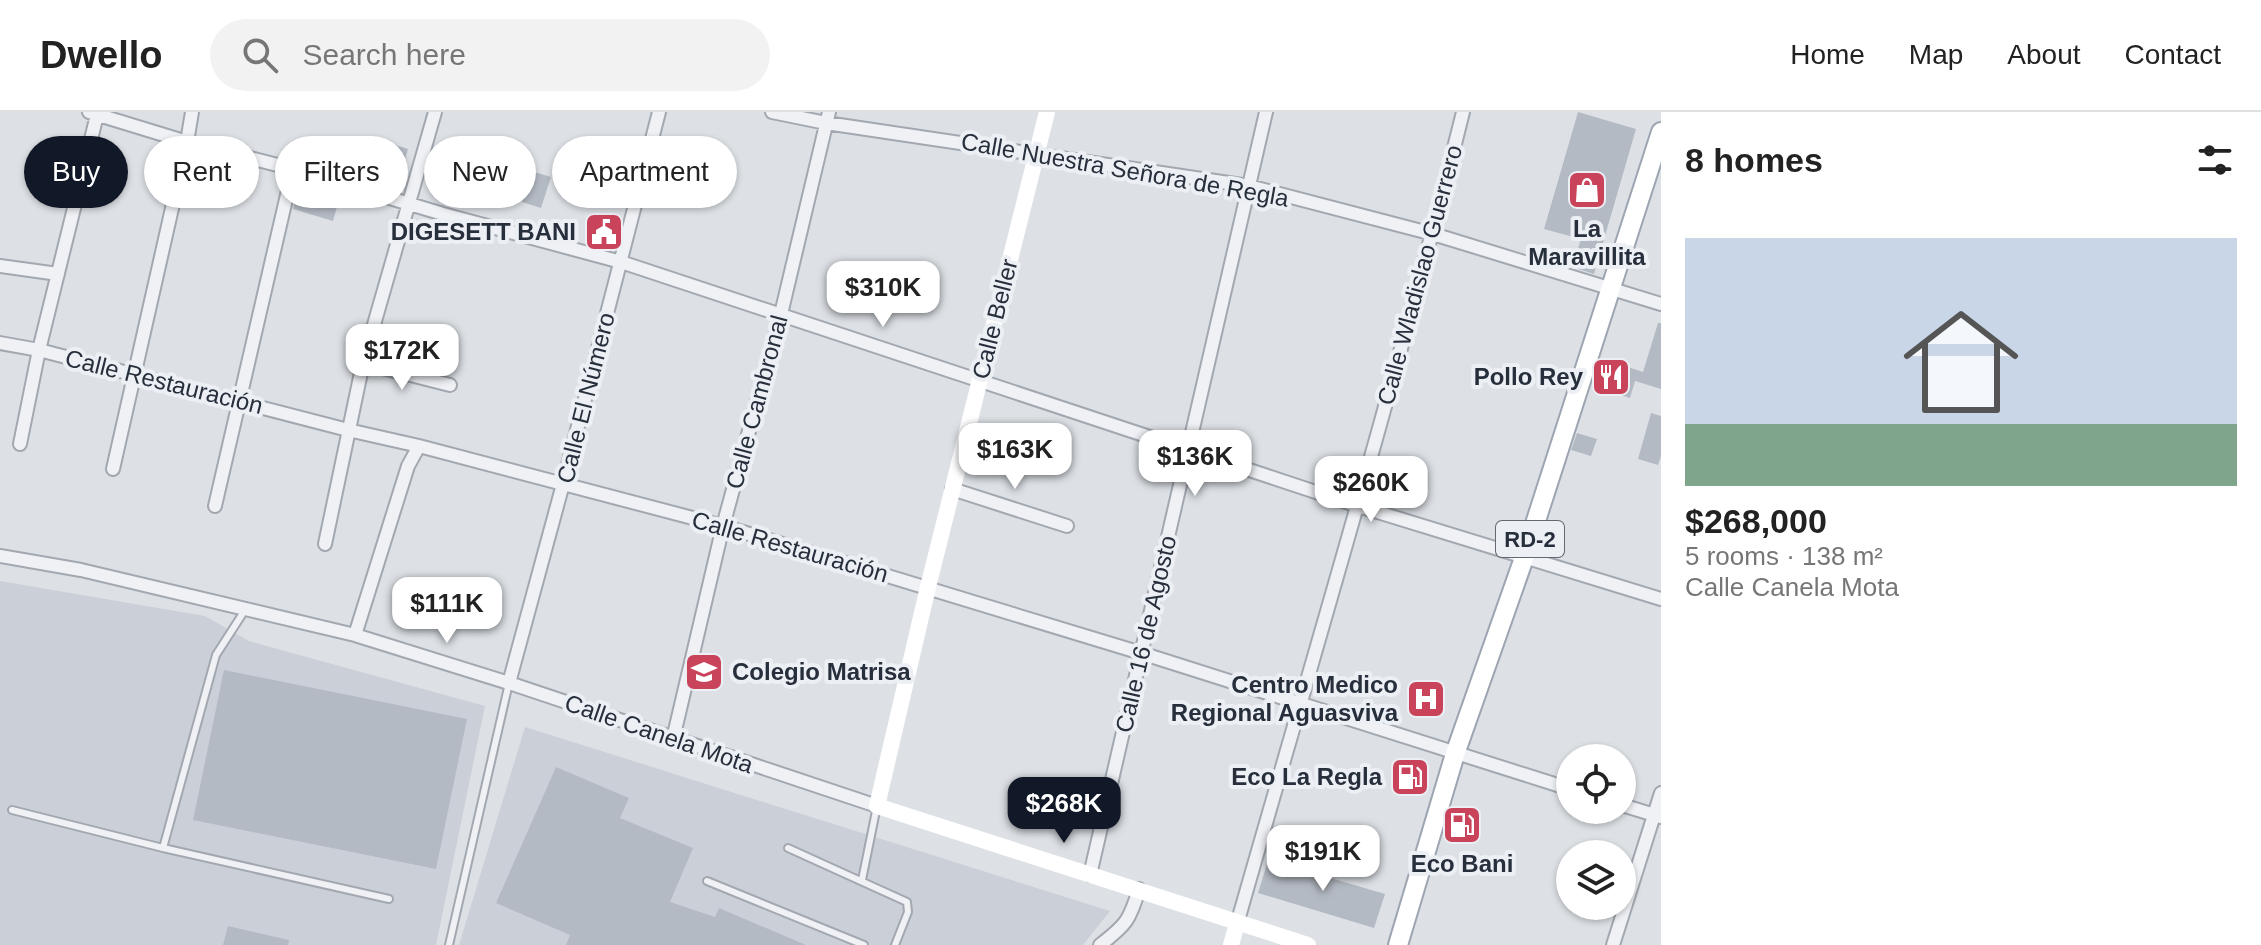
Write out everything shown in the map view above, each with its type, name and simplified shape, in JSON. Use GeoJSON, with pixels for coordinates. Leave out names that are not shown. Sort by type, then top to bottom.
{"type":"FeatureCollection","features":[{"type":"Feature","properties":{"kind":"main road","name":"Calle Beller"},"geometry":{"type":"LineString","coordinates":[[877,806],[952,489],[1047,112]]}},
{"type":"Feature","properties":{"kind":"main road","name":"RD-2"},"geometry":{"type":"LineString","coordinates":[[1398,945],[1455,754],[1524,558],[1661,132]]}},
{"type":"Feature","properties":{"kind":"main road","name":"Calle Canela Mota"},"geometry":{"type":"LineString","coordinates":[[877,806],[1308,945]]}},
{"type":"Feature","properties":{"kind":"main road","name":"Calle Wladislao Guerrero"},"geometry":{"type":"LineString","coordinates":[[1231,945],[1237,924]]}},
{"type":"Feature","properties":{"kind":"street"},"geometry":{"type":"LineString","coordinates":[[188,136],[192,112]]}},
{"type":"Feature","properties":{"kind":"street"},"geometry":{"type":"LineString","coordinates":[[325,544],[363,363],[435,112]]}},
{"type":"Feature","properties":{"kind":"street","name":"Calle El Número"},"geometry":{"type":"LineString","coordinates":[[509,683],[659,112]]}},
{"type":"Feature","properties":{"kind":"street","name":"Calle Nuestra Señora de Regla"},"geometry":{"type":"LineString","coordinates":[[772,112],[827,117],[1249,186],[1433,234],[1661,304]]}},
{"type":"Feature","properties":{"kind":"street","name":"Calle 16 de Agosto"},"geometry":{"type":"LineString","coordinates":[[1090,875],[1266,112]]}},
{"type":"Feature","properties":{"kind":"street","name":"Calle Wladislao Guerrero"},"geometry":{"type":"LineString","coordinates":[[1237,924],[1358,506],[1433,234],[1463,112]]}},
{"type":"Feature","properties":{"kind":"street"},"geometry":{"type":"LineString","coordinates":[[20,444],[93,113],[168,136]]}},
{"type":"Feature","properties":{"kind":"street","name":"Calle Cambronal"},"geometry":{"type":"LineString","coordinates":[[673,739],[723,526],[781,314],[827,117]]}},
{"type":"Feature","properties":{"kind":"street"},"geometry":{"type":"LineString","coordinates":[[409,202],[621,262],[1358,506],[1661,599]]}},
{"type":"Feature","properties":{"kind":"street"},"geometry":{"type":"LineString","coordinates":[[113,469],[172,208]]}},
{"type":"Feature","properties":{"kind":"street"},"geometry":{"type":"LineString","coordinates":[[215,506],[284,208]]}},
{"type":"Feature","properties":{"kind":"street"},"geometry":{"type":"LineString","coordinates":[[0,266],[58,274]]}},
{"type":"Feature","properties":{"kind":"street","name":"Calle Restauración"},"geometry":{"type":"LineString","coordinates":[[0,343],[135,374],[723,526],[1141,653],[1556,785]]}},
{"type":"Feature","properties":{"kind":"street"},"geometry":{"type":"LineString","coordinates":[[363,363],[450,385]]}},
{"type":"Feature","properties":{"kind":"street"},"geometry":{"type":"LineString","coordinates":[[355,635],[408,466],[419,446]]}},
{"type":"Feature","properties":{"kind":"street"},"geometry":{"type":"LineString","coordinates":[[952,489],[1067,526]]}},
{"type":"Feature","properties":{"kind":"street","name":"Calle Canela Mota"},"geometry":{"type":"LineString","coordinates":[[0,556],[81,570],[355,635],[877,806]]}},
{"type":"Feature","properties":{"kind":"street"},"geometry":{"type":"LineString","coordinates":[[1613,945],[1657,816],[1661,793]]}},
{"type":"Feature","properties":{"kind":"street"},"geometry":{"type":"LineString","coordinates":[[1636,809],[1657,816]]}},
{"type":"Feature","properties":{"kind":"street"},"geometry":{"type":"LineString","coordinates":[[1100,945],[1117,932],[1131,915],[1139,889]]}},
{"type":"Feature","properties":{"kind":"lane"},"geometry":{"type":"LineString","coordinates":[[163,848],[216,655],[245,610]]}},
{"type":"Feature","properties":{"kind":"lane"},"geometry":{"type":"LineString","coordinates":[[449,945],[509,683]]}},
{"type":"Feature","properties":{"kind":"lane"},"geometry":{"type":"LineString","coordinates":[[862,880],[877,806]]}},
{"type":"Feature","properties":{"kind":"lane"},"geometry":{"type":"LineString","coordinates":[[12,810],[389,899]]}},
{"type":"Feature","properties":{"kind":"lane"},"geometry":{"type":"LineString","coordinates":[[788,848],[907,902],[908,912],[895,945]]}},
{"type":"Feature","properties":{"kind":"lane"},"geometry":{"type":"LineString","coordinates":[[707,881],[864,945]]}},
{"type":"Feature","properties":{"kind":"shaded area"},"geometry":{"type":"Polygon","coordinates":[[[0,581],[205,616],[249,641],[485,706],[436,945],[0,945],[0,581]]]}},
{"type":"Feature","properties":{"kind":"shaded area"},"geometry":{"type":"Polygon","coordinates":[[[525,727],[1110,911],[1083,945],[459,945],[525,727]]]}},
{"type":"Feature","properties":{"kind":"building","name":"La Maravillita"},"geometry":{"type":"Polygon","coordinates":[[[1578,112],[1636,129],[1594,274],[1572,267],[1581,239],[1544,229],[1578,112]]]}},
{"type":"Feature","properties":{"kind":"building"},"geometry":{"type":"Polygon","coordinates":[[[536,172],[551,177],[541,208],[536,206],[536,172]]]}},
{"type":"Feature","properties":{"kind":"building"},"geometry":{"type":"Polygon","coordinates":[[[293,208],[337,208],[333,221],[293,208]]]}},
{"type":"Feature","properties":{"kind":"building"},"geometry":{"type":"Polygon","coordinates":[[[1658,323],[1661,323],[1661,389],[1635,381],[1630,398],[1592,386],[1601,358],[1643,372],[1658,323]]]}},
{"type":"Feature","properties":{"kind":"building"},"geometry":{"type":"Polygon","coordinates":[[[1651,413],[1661,416],[1661,456],[1658,465],[1638,459],[1651,413]]]}},
{"type":"Feature","properties":{"kind":"building"},"geometry":{"type":"Polygon","coordinates":[[[1577,433],[1597,439],[1591,456],[1571,450],[1577,433]]]}},
{"type":"Feature","properties":{"kind":"building"},"geometry":{"type":"Polygon","coordinates":[[[224,670],[467,719],[436,869],[193,820],[224,670]]]}},
{"type":"Feature","properties":{"kind":"building"},"geometry":{"type":"Polygon","coordinates":[[[556,767],[629,798],[620,818],[693,848],[670,902],[715,917],[719,908],[806,945],[566,945],[570,935],[496,903],[556,767]]]}},
{"type":"Feature","properties":{"kind":"building"},"geometry":{"type":"Polygon","coordinates":[[[1307,860],[1330,867],[1327,877],[1385,894],[1374,928],[1258,893],[1267,864],[1303,875],[1307,860]]]}},
{"type":"Feature","properties":{"kind":"building"},"geometry":{"type":"Polygon","coordinates":[[[228,926],[289,940],[288,945],[223,945],[228,926]]]}},
{"type":"Feature","properties":{"kind":"place","name":"La Maravillita"},"geometry":{"type":"Point","coordinates":[1587,190]}},
{"type":"Feature","properties":{"kind":"place","name":"DIGESETT BANI"},"geometry":{"type":"Point","coordinates":[604,232]}},
{"type":"Feature","properties":{"kind":"place","name":"Pollo Rey"},"geometry":{"type":"Point","coordinates":[1611,377]}},
{"type":"Feature","properties":{"kind":"place","name":"Colegio Matrisa"},"geometry":{"type":"Point","coordinates":[704,672]}},
{"type":"Feature","properties":{"kind":"place","name":"Centro Medico Regional Aguasviva"},"geometry":{"type":"Point","coordinates":[1426,699]}},
{"type":"Feature","properties":{"kind":"place","name":"Eco La Regla"},"geometry":{"type":"Point","coordinates":[1410,777]}},
{"type":"Feature","properties":{"kind":"place","name":"Eco Bani"},"geometry":{"type":"Point","coordinates":[1462,825]}}]}
